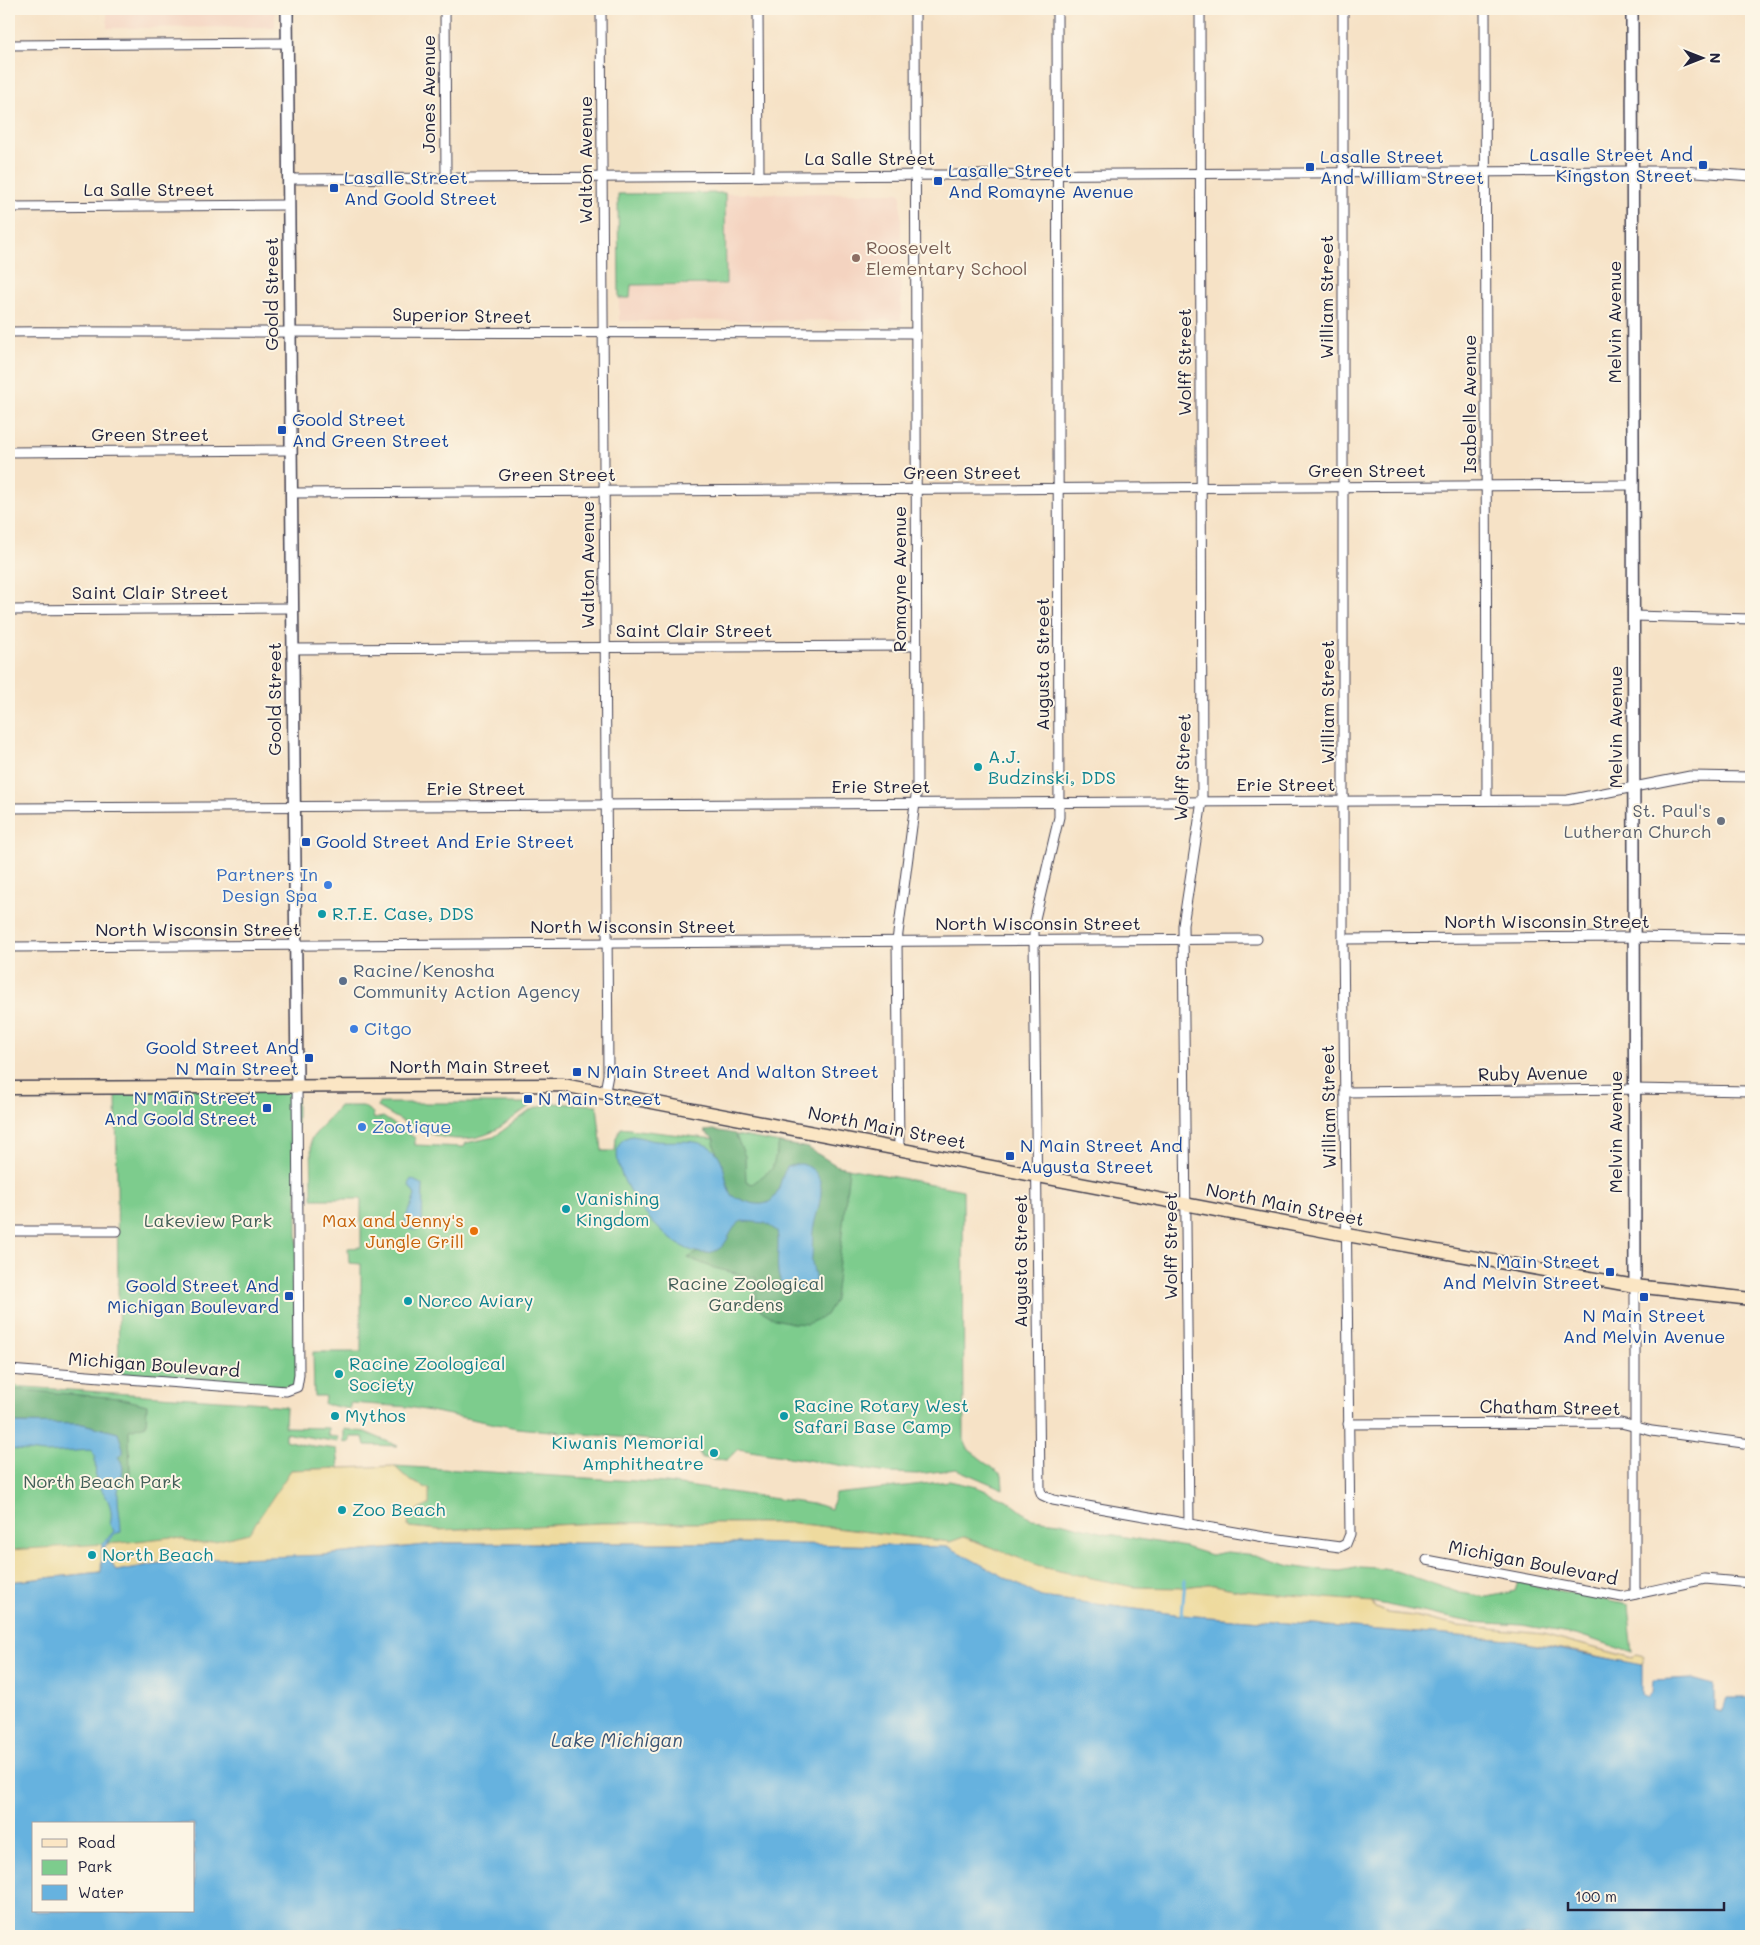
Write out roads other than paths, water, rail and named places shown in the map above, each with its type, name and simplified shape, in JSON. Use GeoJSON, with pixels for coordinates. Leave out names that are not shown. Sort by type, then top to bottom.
{"type":"FeatureCollection","features":[{"type":"Feature","properties":{"kind":"main road","name":"North Main Street"},"geometry":{"type":"LineString","coordinates":[[9,1088],[543,1083],[605,1091],[1346,1235],[1635,1286],[1751,1299]]}},
{"type":"Feature","properties":{"kind":"street","name":"Goold Street"},"geometry":{"type":"LineString","coordinates":[[287,9],[293,806],[300,1374],[297,1388]]}},
{"type":"Feature","properties":{"kind":"street","name":"Jones Avenue"},"geometry":{"type":"LineString","coordinates":[[445,9],[446,178]]}},
{"type":"Feature","properties":{"kind":"street","name":"Walton Avenue"},"geometry":{"type":"LineString","coordinates":[[601,9],[608,1076],[605,1091]]}},
{"type":"Feature","properties":{"kind":"street"},"geometry":{"type":"LineString","coordinates":[[758,9],[759,176]]}},
{"type":"Feature","properties":{"kind":"street","name":"Romayne Avenue"},"geometry":{"type":"LineString","coordinates":[[899,1148],[897,941],[916,803],[914,9]]}},
{"type":"Feature","properties":{"kind":"street","name":"Augusta Street"},"geometry":{"type":"LineString","coordinates":[[1057,9],[1059,817],[1034,923],[1039,1484],[1042,1495],[1053,1500],[1189,1524]]}},
{"type":"Feature","properties":{"kind":"street","name":"Wolff Street"},"geometry":{"type":"LineString","coordinates":[[1189,1524],[1188,1204],[1183,925],[1202,801],[1200,9]]}},
{"type":"Feature","properties":{"kind":"street","name":"William Street"},"geometry":{"type":"LineString","coordinates":[[1189,1524],[1338,1547],[1346,1544],[1350,1534],[1343,939],[1345,801],[1342,9]]}},
{"type":"Feature","properties":{"kind":"street","name":"Isabelle Avenue"},"geometry":{"type":"LineString","coordinates":[[1485,9],[1487,800]]}},
{"type":"Feature","properties":{"kind":"street","name":"Melvin Avenue"},"geometry":{"type":"LineString","coordinates":[[1632,9],[1635,786],[1633,1089],[1635,1594]]}},
{"type":"Feature","properties":{"kind":"street"},"geometry":{"type":"LineString","coordinates":[[9,45],[288,43]]}},
{"type":"Feature","properties":{"kind":"street","name":"La Salle Street"},"geometry":{"type":"LineString","coordinates":[[289,179],[1632,171],[1751,176]]}},
{"type":"Feature","properties":{"kind":"street","name":"La Salle Street"},"geometry":{"type":"LineString","coordinates":[[9,207],[289,206]]}},
{"type":"Feature","properties":{"kind":"street","name":"Superior Street"},"geometry":{"type":"LineString","coordinates":[[9,332],[290,330],[603,334],[916,333]]}},
{"type":"Feature","properties":{"kind":"street","name":"Green Street"},"geometry":{"type":"LineString","coordinates":[[9,452],[291,450]]}},
{"type":"Feature","properties":{"kind":"street","name":"Green Street"},"geometry":{"type":"LineString","coordinates":[[291,493],[1633,485]]}},
{"type":"Feature","properties":{"kind":"street","name":"Saint Clair Street"},"geometry":{"type":"LineString","coordinates":[[9,610],[292,608]]}},
{"type":"Feature","properties":{"kind":"street"},"geometry":{"type":"LineString","coordinates":[[1633,616],[1751,618]]}},
{"type":"Feature","properties":{"kind":"street","name":"Saint Clair Street"},"geometry":{"type":"LineString","coordinates":[[292,649],[916,646]]}},
{"type":"Feature","properties":{"kind":"street","name":"Erie Street"},"geometry":{"type":"LineString","coordinates":[[9,808],[1568,800],[1690,776],[1751,777]]}},
{"type":"Feature","properties":{"kind":"street","name":"North Wisconsin Street"},"geometry":{"type":"LineString","coordinates":[[1343,939],[1634,937],[1751,939]]}},
{"type":"Feature","properties":{"kind":"street","name":"North Wisconsin Street"},"geometry":{"type":"LineString","coordinates":[[9,947],[1257,939]]}},
{"type":"Feature","properties":{"kind":"street","name":"Ruby Avenue"},"geometry":{"type":"LineString","coordinates":[[1345,1092],[1633,1089],[1751,1091]]}},
{"type":"Feature","properties":{"kind":"street"},"geometry":{"type":"LineString","coordinates":[[9,1231],[117,1231]]}},
{"type":"Feature","properties":{"kind":"street","name":"Michigan Boulevard"},"geometry":{"type":"LineString","coordinates":[[9,1370],[286,1391],[297,1388]]}},
{"type":"Feature","properties":{"kind":"street","name":"Chatham Street"},"geometry":{"type":"LineString","coordinates":[[1348,1424],[1621,1423],[1652,1431],[1751,1444]]}},
{"type":"Feature","properties":{"kind":"street","name":"Michigan Boulevard"},"geometry":{"type":"LineString","coordinates":[[1427,1560],[1622,1597],[1705,1579],[1751,1583]]}},
{"type":"Feature","properties":{"kind":"water"},"geometry":{"type":"Polygon","coordinates":[[[633,1136],[656,1141],[700,1143],[708,1146],[720,1158],[731,1195],[751,1203],[764,1204],[770,1202],[778,1190],[787,1167],[804,1164],[815,1172],[821,1186],[821,1194],[813,1232],[812,1261],[815,1280],[812,1289],[798,1292],[784,1288],[778,1275],[777,1231],[765,1223],[742,1221],[733,1229],[720,1248],[707,1253],[688,1249],[669,1237],[650,1219],[634,1198],[622,1177],[617,1157],[620,1143],[633,1136]]]}},
{"type":"Feature","properties":{"kind":"water"},"geometry":{"type":"Polygon","coordinates":[[[411,1179],[423,1185],[422,1227],[415,1230],[405,1228],[407,1215],[415,1195],[409,1186],[411,1179]]]}},
{"type":"Feature","properties":{"kind":"water","name":"Lake Michigan"},"geometry":{"type":"Polygon","coordinates":[[[9,1423],[83,1424],[118,1433],[123,1448],[123,1453],[118,1457],[123,1471],[118,1491],[121,1532],[114,1534],[104,1548],[116,1571],[176,1560],[324,1555],[446,1543],[741,1543],[949,1547],[1041,1597],[1182,1615],[1510,1640],[1642,1665],[1642,1694],[1647,1698],[1652,1693],[1653,1681],[1692,1679],[1714,1685],[1714,1710],[1721,1712],[1727,1698],[1751,1698],[1751,1936],[9,1936],[9,1582],[101,1572],[102,1545],[114,1531],[110,1525],[109,1503],[104,1493],[96,1484],[95,1457],[91,1450],[45,1453],[9,1449],[9,1423]]]}},
{"type":"Feature","properties":{"kind":"waterway"},"geometry":{"type":"LineString","coordinates":[[1182,1615],[1185,1580]]}},
{"type":"Feature","properties":{"kind":"place","name":"Lasalle Street And Kingston Street"},"geometry":{"type":"Point","coordinates":[1703,165]}},
{"type":"Feature","properties":{"kind":"place","name":"Lasalle Street And William Street"},"geometry":{"type":"Point","coordinates":[1310,167]}},
{"type":"Feature","properties":{"kind":"place","name":"Lasalle Street And Romayne Avenue"},"geometry":{"type":"Point","coordinates":[938,181]}},
{"type":"Feature","properties":{"kind":"place","name":"Lasalle Street And Goold Street"},"geometry":{"type":"Point","coordinates":[334,188]}},
{"type":"Feature","properties":{"kind":"place","name":"Roosevelt Elementary School"},"geometry":{"type":"Point","coordinates":[856,258]}},
{"type":"Feature","properties":{"kind":"place","name":"Goold Street And Green Street"},"geometry":{"type":"Point","coordinates":[282,430]}},
{"type":"Feature","properties":{"kind":"place","name":"A.J. Budzinski, DDS"},"geometry":{"type":"Point","coordinates":[978,767]}},
{"type":"Feature","properties":{"kind":"place","name":"St. Paul's Lutheran Church"},"geometry":{"type":"Point","coordinates":[1721,821]}},
{"type":"Feature","properties":{"kind":"place","name":"Goold Street And Erie Street"},"geometry":{"type":"Point","coordinates":[306,842]}},
{"type":"Feature","properties":{"kind":"place","name":"Partners In Design Spa"},"geometry":{"type":"Point","coordinates":[328,885]}},
{"type":"Feature","properties":{"kind":"place","name":"R.T.E. Case, DDS"},"geometry":{"type":"Point","coordinates":[322,914]}},
{"type":"Feature","properties":{"kind":"place","name":"Racine/Kenosha Community Action Agency"},"geometry":{"type":"Point","coordinates":[343,981]}},
{"type":"Feature","properties":{"kind":"place","name":"Citgo"},"geometry":{"type":"Point","coordinates":[354,1029]}},
{"type":"Feature","properties":{"kind":"place","name":"Goold Street And N Main Street"},"geometry":{"type":"Point","coordinates":[309,1058]}},
{"type":"Feature","properties":{"kind":"place","name":"N Main Street And Walton Street"},"geometry":{"type":"Point","coordinates":[577,1072]}},
{"type":"Feature","properties":{"kind":"place","name":"N Main Street"},"geometry":{"type":"Point","coordinates":[528,1099]}},
{"type":"Feature","properties":{"kind":"place","name":"N Main Street And Goold Street"},"geometry":{"type":"Point","coordinates":[267,1108]}},
{"type":"Feature","properties":{"kind":"place","name":"Zootique"},"geometry":{"type":"Point","coordinates":[362,1127]}},
{"type":"Feature","properties":{"kind":"place","name":"N Main Street And Augusta Street"},"geometry":{"type":"Point","coordinates":[1010,1156]}},
{"type":"Feature","properties":{"kind":"place","name":"Vanishing Kingdom"},"geometry":{"type":"Point","coordinates":[566,1209]}},
{"type":"Feature","properties":{"kind":"place","name":"Max and Jenny's Jungle Grill"},"geometry":{"type":"Point","coordinates":[474,1231]}},
{"type":"Feature","properties":{"kind":"place","name":"N Main Street And Melvin Street"},"geometry":{"type":"Point","coordinates":[1610,1272]}},
{"type":"Feature","properties":{"kind":"place","name":"Goold Street And Michigan Boulevard"},"geometry":{"type":"Point","coordinates":[289,1296]}},
{"type":"Feature","properties":{"kind":"place","name":"N Main Street And Melvin Avenue"},"geometry":{"type":"Point","coordinates":[1644,1297]}},
{"type":"Feature","properties":{"kind":"place","name":"Norco Aviary"},"geometry":{"type":"Point","coordinates":[408,1301]}},
{"type":"Feature","properties":{"kind":"place","name":"Racine Zoological Society"},"geometry":{"type":"Point","coordinates":[339,1374]}},
{"type":"Feature","properties":{"kind":"place","name":"Mythos"},"geometry":{"type":"Point","coordinates":[335,1416]}},
{"type":"Feature","properties":{"kind":"place","name":"Racine Rotary West Safari Base Camp"},"geometry":{"type":"Point","coordinates":[784,1416]}},
{"type":"Feature","properties":{"kind":"place","name":"Kiwanis Memorial Amphitheatre"},"geometry":{"type":"Point","coordinates":[714,1453]}},
{"type":"Feature","properties":{"kind":"place","name":"Zoo Beach"},"geometry":{"type":"Point","coordinates":[342,1510]}},
{"type":"Feature","properties":{"kind":"place","name":"North Beach"},"geometry":{"type":"Point","coordinates":[92,1555]}},
{"type":"Feature","properties":{"kind":"park label","name":"Lakeview Park"},"geometry":{"type":"Point","coordinates":[208,1221]}},
{"type":"Feature","properties":{"kind":"park label","name":"Racine Zoological Gardens"},"geometry":{"type":"Point","coordinates":[746,1294]}},
{"type":"Feature","properties":{"kind":"park label","name":"North Beach Park"},"geometry":{"type":"Point","coordinates":[102,1482]}}]}
